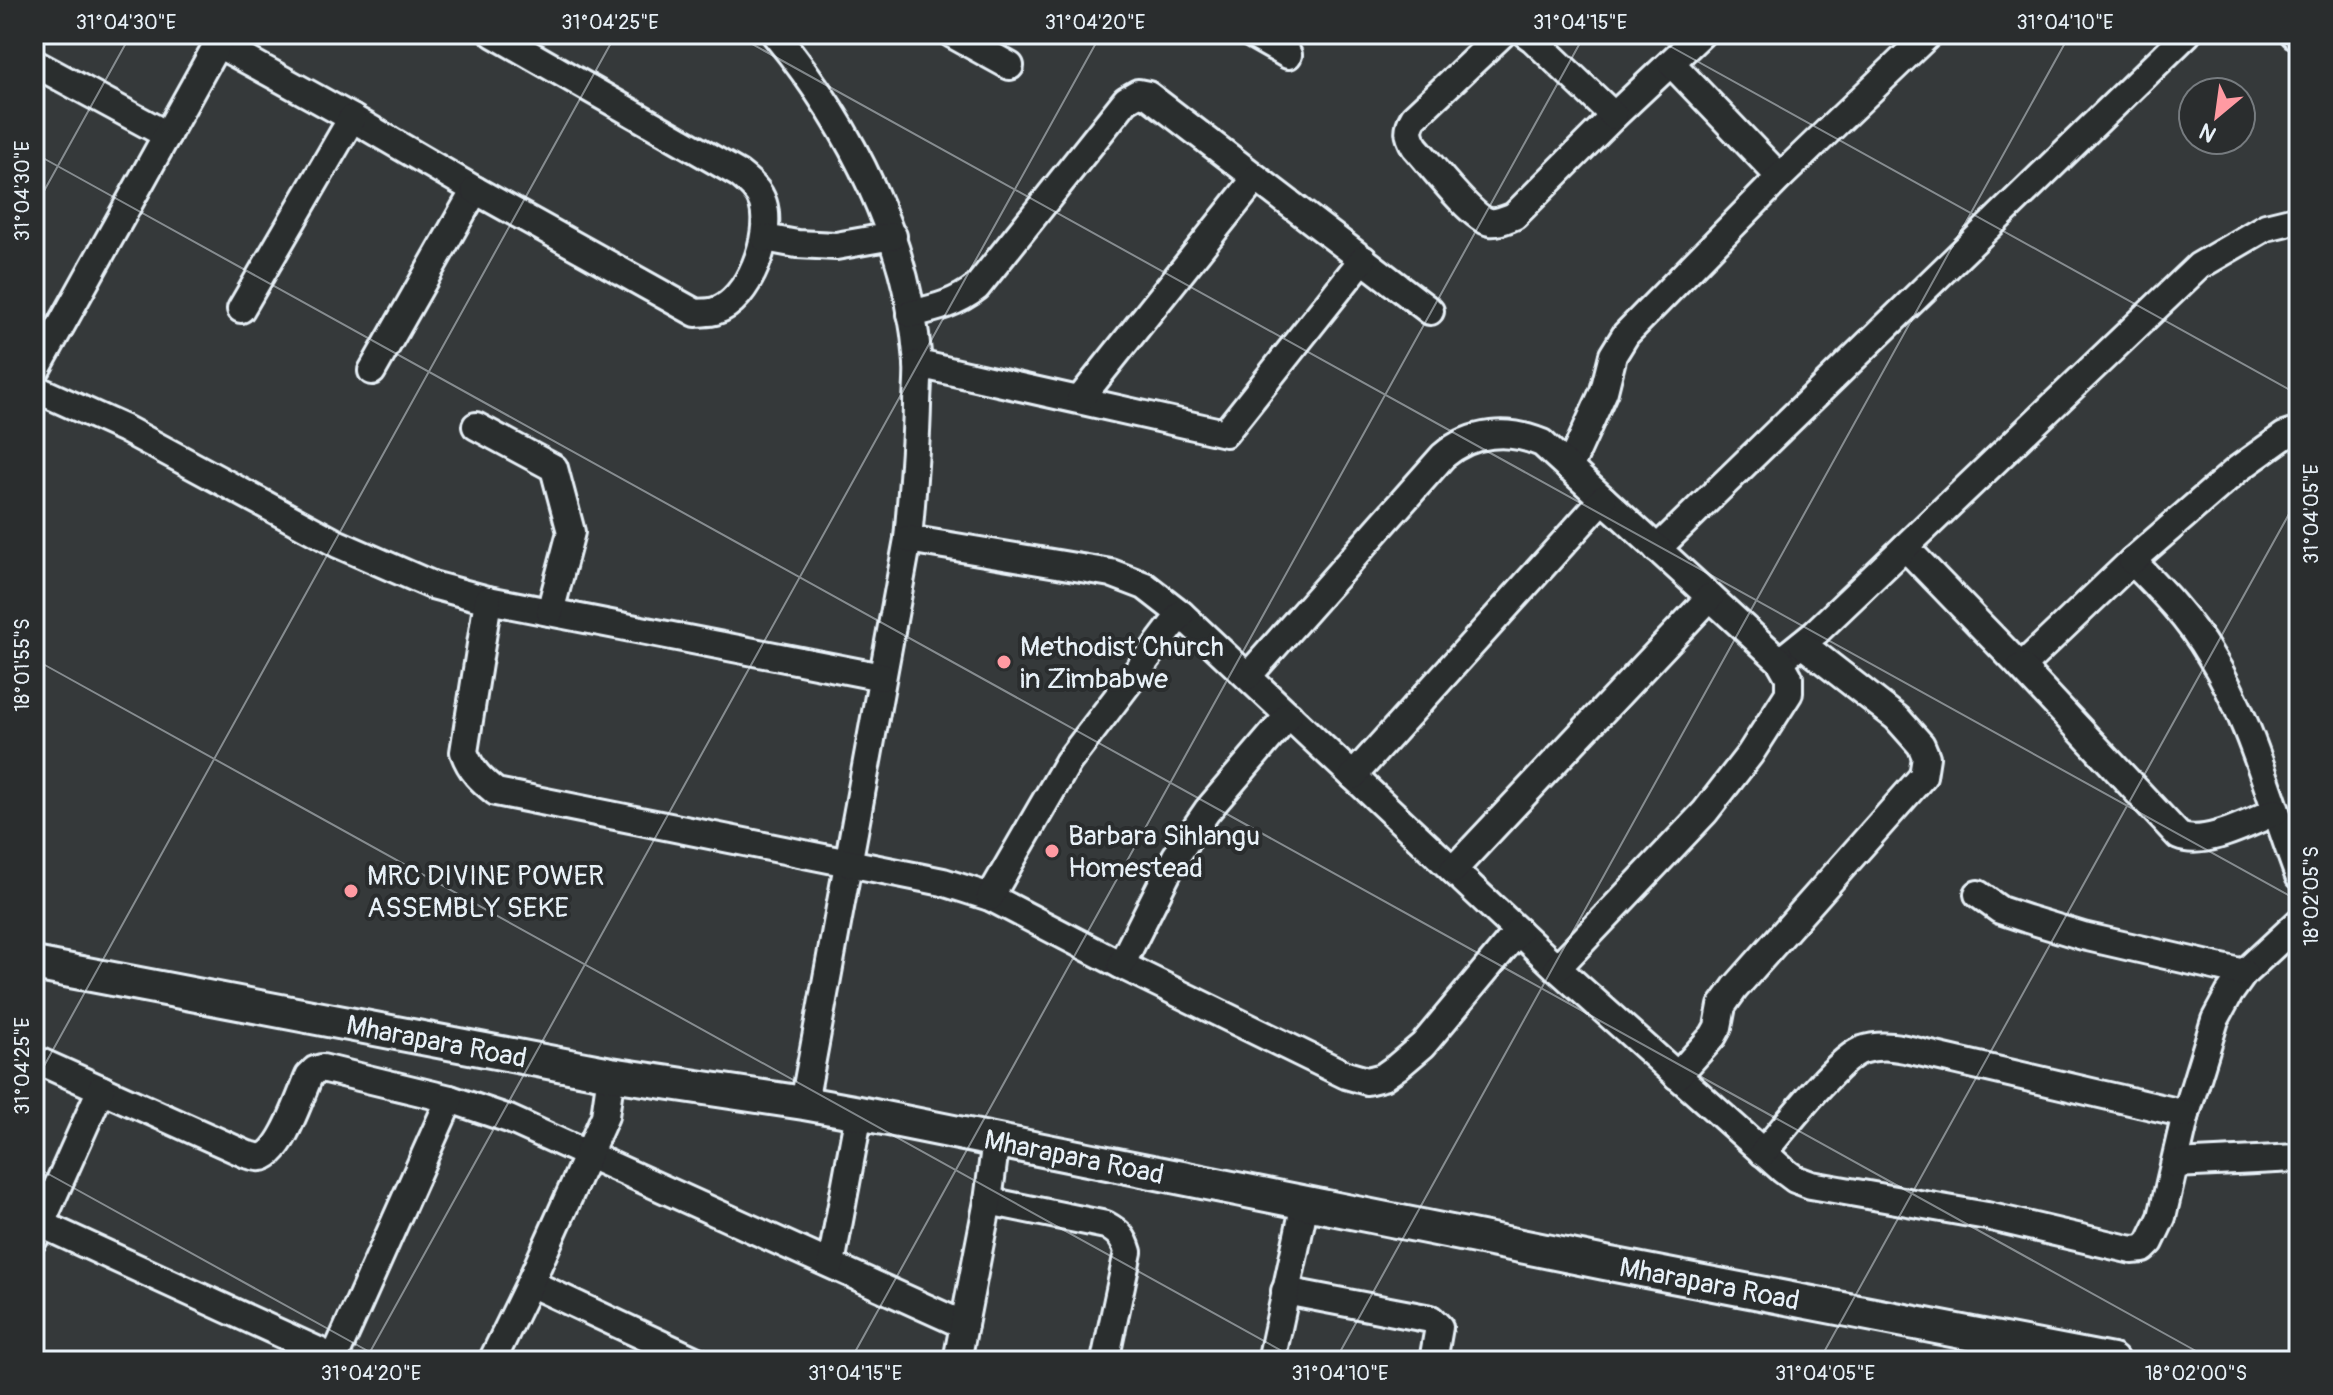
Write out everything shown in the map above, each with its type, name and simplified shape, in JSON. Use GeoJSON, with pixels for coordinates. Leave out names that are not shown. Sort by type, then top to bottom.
{"type":"FeatureCollection","features":[{"type":"Feature","properties":{"kind":"main road","name":"Mharapara Road"},"geometry":{"type":"LineString","coordinates":[[34,964],[611,1074],[859,1113],[2112,1361]]}},
{"type":"Feature","properties":{"kind":"street"},"geometry":{"type":"LineString","coordinates":[[34,374],[221,39],[475,190],[696,313],[715,311],[729,303],[745,286],[765,238],[763,201],[754,187],[739,174],[494,34]]}},
{"type":"Feature","properties":{"kind":"street"},"geometry":{"type":"LineString","coordinates":[[775,34],[832,111],[875,191],[893,236],[911,314],[918,364],[916,447],[908,539],[804,1103]]}},
{"type":"Feature","properties":{"kind":"street"},"geometry":{"type":"LineString","coordinates":[[952,34],[1010,66]]}},
{"type":"Feature","properties":{"kind":"street"},"geometry":{"type":"LineString","coordinates":[[1251,34],[1288,55]]}},
{"type":"Feature","properties":{"kind":"street"},"geometry":{"type":"LineString","coordinates":[[1526,34],[1614,116]]}},
{"type":"Feature","properties":{"kind":"street"},"geometry":{"type":"LineString","coordinates":[[1498,35],[1414,117],[1409,127],[1409,136],[1415,147],[1475,214],[1489,222],[1514,216],[1701,34]]}},
{"type":"Feature","properties":{"kind":"street"},"geometry":{"type":"LineString","coordinates":[[1569,468],[1604,391],[1613,355],[1626,334],[1780,177],[1929,34]]}},
{"type":"Feature","properties":{"kind":"street"},"geometry":{"type":"LineString","coordinates":[[1657,549],[2187,34]]}},
{"type":"Feature","properties":{"kind":"street"},"geometry":{"type":"LineString","coordinates":[[34,63],[167,135]]}},
{"type":"Feature","properties":{"kind":"street"},"geometry":{"type":"LineString","coordinates":[[1671,63],[1780,177]]}},
{"type":"Feature","properties":{"kind":"street"},"geometry":{"type":"LineString","coordinates":[[911,314],[963,298],[977,287],[1126,100],[1138,93],[1148,95],[1430,311]]}},
{"type":"Feature","properties":{"kind":"street"},"geometry":{"type":"LineString","coordinates":[[241,309],[352,118]]}},
{"type":"Feature","properties":{"kind":"street"},"geometry":{"type":"LineString","coordinates":[[1080,399],[1256,178]]}},
{"type":"Feature","properties":{"kind":"street"},"geometry":{"type":"LineString","coordinates":[[372,371],[475,190]]}},
{"type":"Feature","properties":{"kind":"street"},"geometry":{"type":"LineString","coordinates":[[1780,661],[1905,547],[2199,266],[2266,227],[2299,219]]}},
{"type":"Feature","properties":{"kind":"street"},"geometry":{"type":"LineString","coordinates":[[765,238],[836,246],[893,236]]}},
{"type":"Feature","properties":{"kind":"street"},"geometry":{"type":"LineString","coordinates":[[918,364],[1225,433],[1363,259]]}},
{"type":"Feature","properties":{"kind":"street"},"geometry":{"type":"LineString","coordinates":[[34,388],[125,429],[338,544],[432,585],[488,600],[882,677]]}},
{"type":"Feature","properties":{"kind":"street"},"geometry":{"type":"LineString","coordinates":[[476,426],[554,468],[571,532],[550,612]]}},
{"type":"Feature","properties":{"kind":"street"},"geometry":{"type":"LineString","coordinates":[[2021,667],[2132,561],[2238,469],[2284,436],[2299,431]]}},
{"type":"Feature","properties":{"kind":"street"},"geometry":{"type":"LineString","coordinates":[[1248,676],[1443,456],[1456,445],[1479,435],[1524,436],[1542,443],[1780,661],[1789,677],[1789,693],[1750,754],[1705,812],[1557,968]]}},
{"type":"Feature","properties":{"kind":"street"},"geometry":{"type":"LineString","coordinates":[[1353,776],[1603,499]]}},
{"type":"Feature","properties":{"kind":"street"},"geometry":{"type":"LineString","coordinates":[[908,539],[1111,573],[1145,586],[1181,614],[1557,968],[1677,1076],[1783,1170],[1811,1185],[1987,1216],[2132,1250],[2143,1249],[2162,1217],[2186,1114],[2215,1020],[2244,973],[2299,922]]}},
{"type":"Feature","properties":{"kind":"street"},"geometry":{"type":"LineString","coordinates":[[1905,547],[2179,836],[2188,840],[2224,833],[2275,812]]}},
{"type":"Feature","properties":{"kind":"street"},"geometry":{"type":"LineString","coordinates":[[2132,561],[2173,602],[2212,657],[2231,691],[2299,876]]}},
{"type":"Feature","properties":{"kind":"street"},"geometry":{"type":"LineString","coordinates":[[1453,870],[1710,597]]}},
{"type":"Feature","properties":{"kind":"street"},"geometry":{"type":"LineString","coordinates":[[488,600],[464,752],[470,768],[496,792],[943,882],[990,897],[1346,1075],[1367,1081],[1383,1077],[1423,1045],[1518,931]]}},
{"type":"Feature","properties":{"kind":"street"},"geometry":{"type":"LineString","coordinates":[[990,897],[1068,762],[1181,614]]}},
{"type":"Feature","properties":{"kind":"street"},"geometry":{"type":"LineString","coordinates":[[1677,1076],[1713,1036],[1722,1006],[1735,988],[1923,776],[1926,757],[1921,745],[1897,718],[1802,644]]}},
{"type":"Feature","properties":{"kind":"street"},"geometry":{"type":"LineString","coordinates":[[1121,965],[1176,856],[1207,811],[1289,715]]}},
{"type":"Feature","properties":{"kind":"street"},"geometry":{"type":"LineString","coordinates":[[1978,894],[2000,910],[2083,936],[2244,973]]}},
{"type":"Feature","properties":{"kind":"street"},"geometry":{"type":"LineString","coordinates":[[1763,1153],[1826,1079],[1859,1051],[1882,1046],[2186,1114]]}},
{"type":"Feature","properties":{"kind":"street"},"geometry":{"type":"LineString","coordinates":[[34,1059],[248,1155],[261,1157],[271,1153],[279,1144],[309,1076],[315,1070],[322,1068],[450,1099],[509,1119],[964,1325]]}},
{"type":"Feature","properties":{"kind":"street"},"geometry":{"type":"LineString","coordinates":[[492,1361],[605,1116],[611,1074]]}},
{"type":"Feature","properties":{"kind":"street"},"geometry":{"type":"LineString","coordinates":[[101,1089],[37,1231],[333,1360],[450,1099]]}},
{"type":"Feature","properties":{"kind":"street"},"geometry":{"type":"LineString","coordinates":[[831,1264],[859,1113]]}},
{"type":"Feature","properties":{"kind":"street"},"geometry":{"type":"LineString","coordinates":[[957,1361],[988,1201],[996,1140]]}},
{"type":"Feature","properties":{"kind":"street"},"geometry":{"type":"LineString","coordinates":[[2175,1164],[2299,1158]]}},
{"type":"Feature","properties":{"kind":"street"},"geometry":{"type":"LineString","coordinates":[[988,1201],[1106,1225],[1125,1240],[1128,1252],[1105,1361]]}},
{"type":"Feature","properties":{"kind":"street"},"geometry":{"type":"LineString","coordinates":[[1271,1361],[1305,1203]]}},
{"type":"Feature","properties":{"kind":"street"},"geometry":{"type":"LineString","coordinates":[[530,1283],[697,1361]]}},
{"type":"Feature","properties":{"kind":"street"},"geometry":{"type":"LineString","coordinates":[[1285,1291],[1431,1319],[1439,1327],[1433,1361]]}},
{"type":"Feature","properties":{"kind":"place","name":"Methodist Church in Zimbabwe"},"geometry":{"type":"Point","coordinates":[1004,662]}},
{"type":"Feature","properties":{"kind":"place","name":"Barbara Sihlangu Homestead"},"geometry":{"type":"Point","coordinates":[1052,851]}},
{"type":"Feature","properties":{"kind":"place","name":"MRC DIVINE POWER ASSEMBLY SEKE"},"geometry":{"type":"Point","coordinates":[351,891]}}]}
